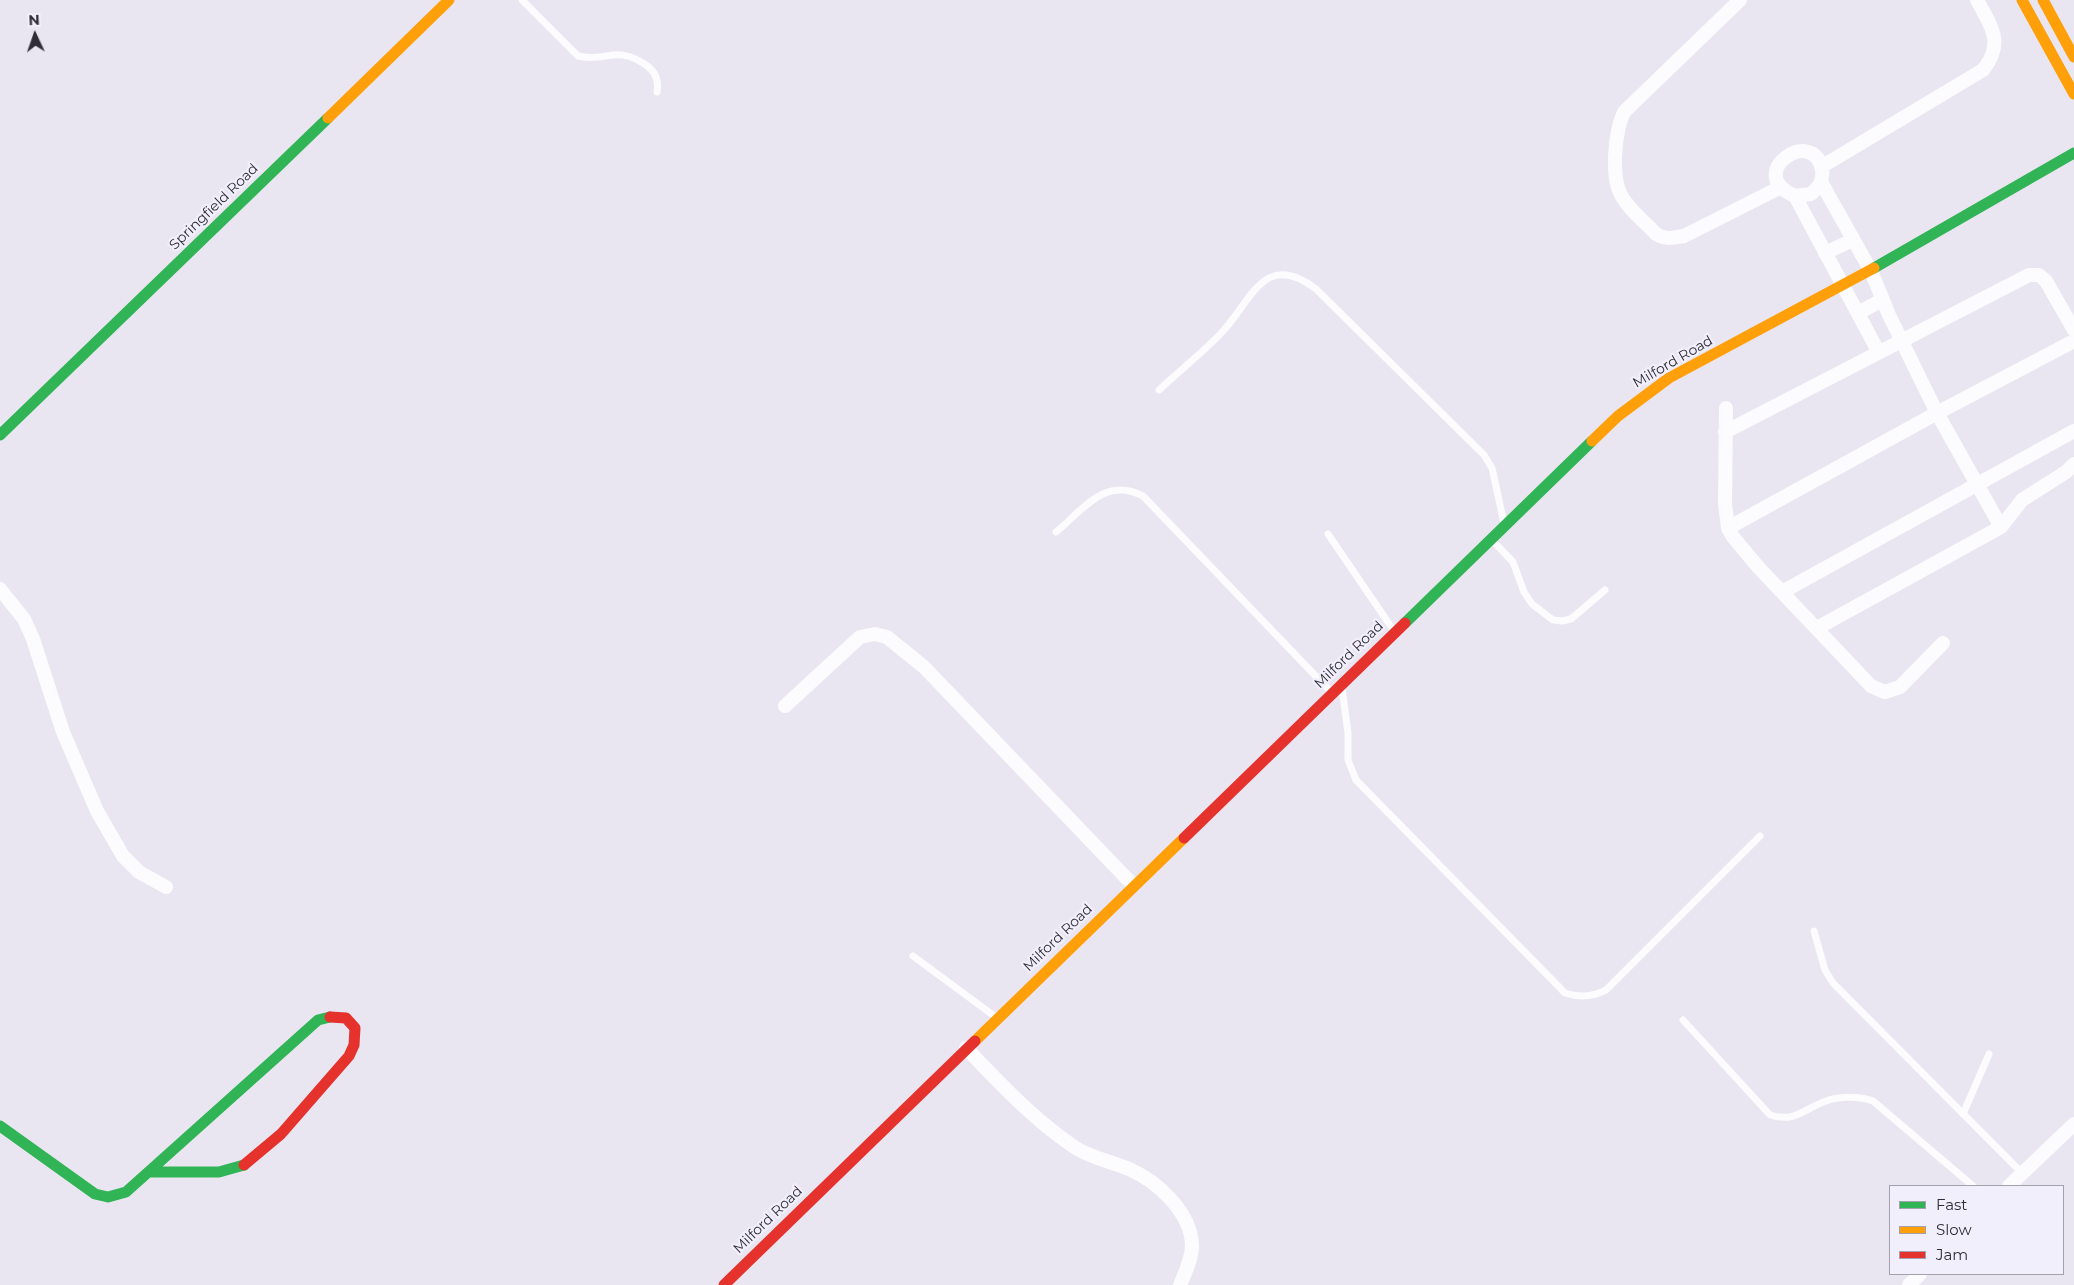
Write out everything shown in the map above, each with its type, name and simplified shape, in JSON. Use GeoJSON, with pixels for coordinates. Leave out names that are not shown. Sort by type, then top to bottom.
{"type":"FeatureCollection","features":[{"type":"Feature","properties":{"kind":"street","name":"Springfield Road"},"geometry":{"type":"LineString","coordinates":[[0,435],[448,0]]}},
{"type":"Feature","properties":{"kind":"street"},"geometry":{"type":"LineString","coordinates":[[1740,0],[1624,112],[1616,136],[1617,179],[1620,192],[1625,200],[1656,234],[1664,238],[1684,236],[1781,188]]}},
{"type":"Feature","properties":{"kind":"street"},"geometry":{"type":"LineString","coordinates":[[1821,167],[1983,70],[1989,62],[1995,42],[1993,29],[1976,0]]}},
{"type":"Feature","properties":{"kind":"street"},"geometry":{"type":"LineString","coordinates":[[2022,0],[2074,94]]}},
{"type":"Feature","properties":{"kind":"street"},"geometry":{"type":"LineString","coordinates":[[2043,0],[2074,57]]}},
{"type":"Feature","properties":{"kind":"street"},"geometry":{"type":"LineString","coordinates":[[1878,351],[1795,196],[1781,188],[1777,177],[1778,166],[1784,157],[1794,152],[1805,152],[1815,157],[1821,167],[1821,182],[1871,271],[1900,340],[1937,413],[2001,527]]}},
{"type":"Feature","properties":{"kind":"street","name":"Milford Road"},"geometry":{"type":"LineString","coordinates":[[724,1285],[1331,692],[1505,528],[1576,455],[1618,416],[1650,391],[1871,271],[2074,153]]}},
{"type":"Feature","properties":{"kind":"street"},"geometry":{"type":"LineString","coordinates":[[1795,196],[1811,194],[1821,182]]}},
{"type":"Feature","properties":{"kind":"street"},"geometry":{"type":"LineString","coordinates":[[1825,253],[1853,240]]}},
{"type":"Feature","properties":{"kind":"street"},"geometry":{"type":"LineString","coordinates":[[1725,432],[1878,351],[2029,275],[2039,275],[2046,281],[2074,330]]}},
{"type":"Feature","properties":{"kind":"street"},"geometry":{"type":"LineString","coordinates":[[1858,313],[1882,300]]}},
{"type":"Feature","properties":{"kind":"street"},"geometry":{"type":"LineString","coordinates":[[1728,528],[1937,413],[2074,341]]}},
{"type":"Feature","properties":{"kind":"street"},"geometry":{"type":"LineString","coordinates":[[1726,408],[1724,504],[1728,528],[1733,537],[1782,592],[1872,686],[1885,692],[1900,687],[1943,643]]}},
{"type":"Feature","properties":{"kind":"street"},"geometry":{"type":"LineString","coordinates":[[1782,592],[2074,431]]}},
{"type":"Feature","properties":{"kind":"street"},"geometry":{"type":"LineString","coordinates":[[1817,628],[2001,527],[2022,500],[2066,472],[2074,464]]}},
{"type":"Feature","properties":{"kind":"street"},"geometry":{"type":"LineString","coordinates":[[0,589],[27,626],[63,732],[97,811],[123,856],[139,872],[166,887]]}},
{"type":"Feature","properties":{"kind":"street"},"geometry":{"type":"LineString","coordinates":[[785,706],[860,637],[875,634],[887,637],[924,667],[1133,885]]}},
{"type":"Feature","properties":{"kind":"street"},"geometry":{"type":"LineString","coordinates":[[0,1126],[95,1194],[108,1197],[126,1192],[151,1172],[318,1020],[338,1015],[347,1017],[355,1026],[356,1042],[349,1056],[268,1148],[249,1162],[238,1169],[214,1172],[151,1172]]}},
{"type":"Feature","properties":{"kind":"street"},"geometry":{"type":"LineString","coordinates":[[966,1048],[1038,1119],[1070,1144],[1144,1176],[1163,1191],[1185,1220],[1192,1245],[1180,1285]]}},
{"type":"Feature","properties":{"kind":"street"},"geometry":{"type":"LineString","coordinates":[[2010,1185],[2074,1124]]}},
{"type":"Feature","properties":{"kind":"street"},"geometry":{"type":"LineString","coordinates":[[1909,1285],[1919,1275]]}},
{"type":"Feature","properties":{"kind":"lane"},"geometry":{"type":"LineString","coordinates":[[522,0],[578,56],[587,58],[613,53],[635,57],[649,67],[656,76],[656,92]]}},
{"type":"Feature","properties":{"kind":"lane"},"geometry":{"type":"LineString","coordinates":[[1158,390],[1224,330],[1253,289],[1266,280],[1278,276],[1292,275],[1303,279],[1316,289],[1484,455],[1492,468],[1505,528]]}},
{"type":"Feature","properties":{"kind":"lane"},"geometry":{"type":"LineString","coordinates":[[1056,532],[1100,495],[1111,489],[1131,490],[1143,496],[1331,692]]}},
{"type":"Feature","properties":{"kind":"lane"},"geometry":{"type":"LineString","coordinates":[[1328,534],[1395,632]]}},
{"type":"Feature","properties":{"kind":"lane"},"geometry":{"type":"LineString","coordinates":[[1492,540],[1513,562],[1524,592],[1532,604],[1553,620],[1571,619],[1605,590]]}},
{"type":"Feature","properties":{"kind":"lane"},"geometry":{"type":"LineString","coordinates":[[1341,683],[1348,733],[1348,760],[1356,780],[1565,993],[1584,997],[1606,990],[1760,836]]}},
{"type":"Feature","properties":{"kind":"lane"},"geometry":{"type":"LineString","coordinates":[[1814,931],[1825,970],[1833,983],[2022,1174]]}},
{"type":"Feature","properties":{"kind":"lane"},"geometry":{"type":"LineString","coordinates":[[913,956],[998,1018]]}},
{"type":"Feature","properties":{"kind":"lane"},"geometry":{"type":"LineString","coordinates":[[1683,1020],[1770,1115],[1783,1119],[1794,1117],[1826,1101],[1836,1099],[1864,1098],[1873,1101],[1972,1185]]}},
{"type":"Feature","properties":{"kind":"lane"},"geometry":{"type":"LineString","coordinates":[[1963,1114],[1989,1054]]}},
{"type":"Feature","properties":{"kind":"traffic: fast"},"geometry":{"type":"LineString","coordinates":[[0,435],[328,118]]}},
{"type":"Feature","properties":{"kind":"traffic: fast"},"geometry":{"type":"LineString","coordinates":[[1874,268],[2074,153]]}},
{"type":"Feature","properties":{"kind":"traffic: fast"},"geometry":{"type":"LineString","coordinates":[[1405,623],[1592,441]]}},
{"type":"Feature","properties":{"kind":"traffic: fast"},"geometry":{"type":"LineString","coordinates":[[0,1126],[95,1194],[108,1197],[126,1192],[318,1020],[330,1017]]}},
{"type":"Feature","properties":{"kind":"traffic: fast"},"geometry":{"type":"LineString","coordinates":[[151,1172],[219,1172],[244,1165]]}},
{"type":"Feature","properties":{"kind":"traffic: slow"},"geometry":{"type":"LineString","coordinates":[[328,118],[449,0]]}},
{"type":"Feature","properties":{"kind":"traffic: slow"},"geometry":{"type":"LineString","coordinates":[[2022,0],[2074,94]]}},
{"type":"Feature","properties":{"kind":"traffic: slow"},"geometry":{"type":"LineString","coordinates":[[2043,0],[2074,57]]}},
{"type":"Feature","properties":{"kind":"traffic: slow"},"geometry":{"type":"LineString","coordinates":[[1592,441],[1618,416],[1669,378],[1874,268]]}},
{"type":"Feature","properties":{"kind":"traffic: slow"},"geometry":{"type":"LineString","coordinates":[[975,1041],[1184,838]]}},
{"type":"Feature","properties":{"kind":"traffic: jam"},"geometry":{"type":"LineString","coordinates":[[1184,838],[1405,623]]}},
{"type":"Feature","properties":{"kind":"traffic: jam"},"geometry":{"type":"LineString","coordinates":[[244,1165],[281,1134],[349,1056],[354,1045],[355,1028],[346,1018],[330,1017]]}},
{"type":"Feature","properties":{"kind":"traffic: jam"},"geometry":{"type":"LineString","coordinates":[[724,1285],[975,1041]]}}]}
